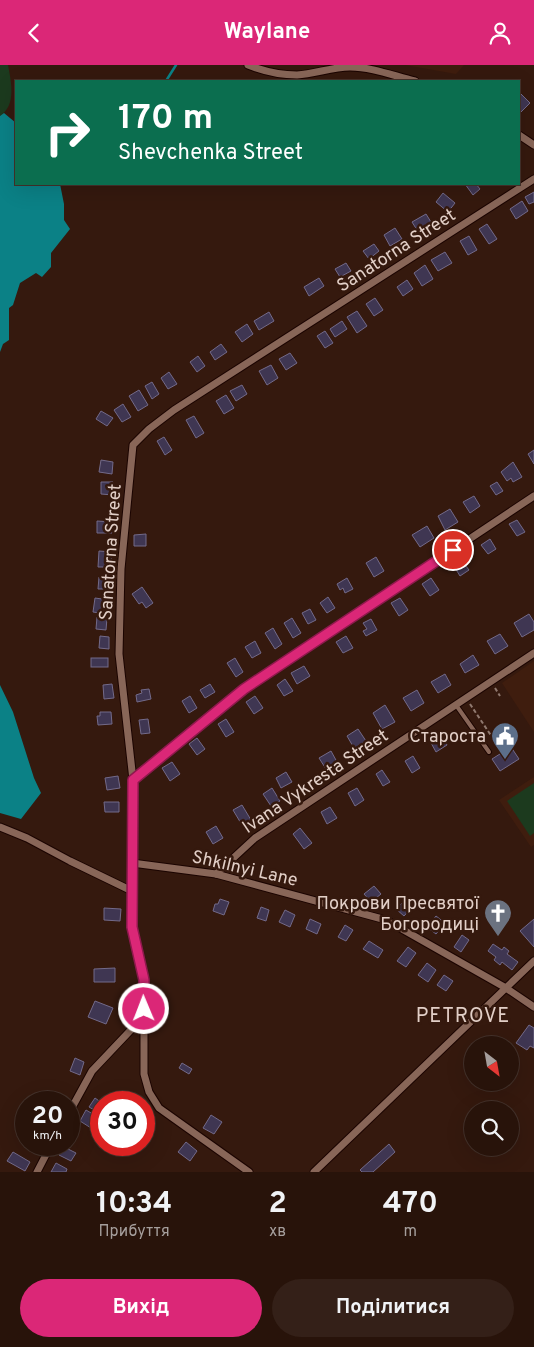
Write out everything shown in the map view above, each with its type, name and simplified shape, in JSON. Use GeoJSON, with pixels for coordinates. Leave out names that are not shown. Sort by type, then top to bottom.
{"type":"FeatureCollection","features":[{"type":"Feature","properties":{"kind":"street"},"geometry":{"type":"LineString","coordinates":[[248,65],[277,73],[297,75],[342,67],[354,67],[411,80]]}},
{"type":"Feature","properties":{"kind":"street"},"geometry":{"type":"LineString","coordinates":[[520,136],[534,145]]}},
{"type":"Feature","properties":{"kind":"street","name":"Sanatorna Street"},"geometry":{"type":"LineString","coordinates":[[249,1172],[159,1108],[149,1092],[144,1074],[144,980],[132,927],[133,780],[119,654],[121,569],[133,445],[148,429],[174,410],[534,179]]}},
{"type":"Feature","properties":{"kind":"street"},"geometry":{"type":"LineString","coordinates":[[133,780],[244,689],[534,496]]}},
{"type":"Feature","properties":{"kind":"street","name":"Ivana Vykresta Street"},"geometry":{"type":"LineString","coordinates":[[216,873],[255,838],[534,653]]}},
{"type":"Feature","properties":{"kind":"street"},"geometry":{"type":"LineString","coordinates":[[0,827],[27,837],[70,861],[132,891]]}},
{"type":"Feature","properties":{"kind":"street","name":"Shkilnyi Lane"},"geometry":{"type":"LineString","coordinates":[[132,863],[216,873],[386,920],[506,988],[534,1007]]}},
{"type":"Feature","properties":{"kind":"street"},"geometry":{"type":"LineString","coordinates":[[314,1172],[534,961]]}},
{"type":"Feature","properties":{"kind":"street"},"geometry":{"type":"LineString","coordinates":[[80,1093],[92,1071],[144,1016]]}},
{"type":"Feature","properties":{"kind":"street"},"geometry":{"type":"LineString","coordinates":[[36,1172],[45,1156]]}},
{"type":"Feature","properties":{"kind":"lane"},"geometry":{"type":"LineString","coordinates":[[456,704],[489,752]]}},
{"type":"Feature","properties":{"kind":"path"},"geometry":{"type":"LineString","coordinates":[[466,698],[498,746]]}},
{"type":"Feature","properties":{"kind":"shaded area"},"geometry":{"type":"Polygon","coordinates":[[[405,65],[464,65],[456,74],[405,65]]]}},
{"type":"Feature","properties":{"kind":"shaded area"},"geometry":{"type":"Polygon","coordinates":[[[534,661],[534,732],[502,683],[534,661]]]}},
{"type":"Feature","properties":{"kind":"shaded area"},"geometry":{"type":"Polygon","coordinates":[[[534,777],[534,845],[531,847],[499,800],[534,777]]]}},
{"type":"Feature","properties":{"kind":"green space"},"geometry":{"type":"Polygon","coordinates":[[[0,65],[8,65],[12,92],[9,106],[0,116],[0,65]]]}},
{"type":"Feature","properties":{"kind":"green space"},"geometry":{"type":"Polygon","coordinates":[[[534,783],[534,833],[530,836],[507,801],[534,783]]]}},
{"type":"Feature","properties":{"kind":"water"},"geometry":{"type":"Polygon","coordinates":[[[4,113],[15,122],[15,185],[60,185],[64,204],[64,220],[70,229],[51,253],[51,267],[42,277],[36,273],[20,283],[13,305],[9,308],[9,340],[3,344],[0,352],[0,116],[4,113]]]}},
{"type":"Feature","properties":{"kind":"water"},"geometry":{"type":"Polygon","coordinates":[[[0,685],[13,712],[34,778],[41,793],[21,819],[0,813],[0,685]]]}},
{"type":"Feature","properties":{"kind":"building"},"geometry":{"type":"Polygon","coordinates":[[[520,95],[530,103],[520,113],[520,95]]]}},
{"type":"Feature","properties":{"kind":"building"},"geometry":{"type":"Polygon","coordinates":[[[466,185],[477,185],[480,189],[473,195],[466,185]]]}},
{"type":"Feature","properties":{"kind":"building"},"geometry":{"type":"Polygon","coordinates":[[[534,192],[534,202],[529,204],[525,197],[534,192]]]}},
{"type":"Feature","properties":{"kind":"building"},"geometry":{"type":"Polygon","coordinates":[[[443,193],[455,203],[448,212],[436,202],[443,193]]]}},
{"type":"Feature","properties":{"kind":"building"},"geometry":{"type":"Polygon","coordinates":[[[522,201],[528,211],[516,219],[510,209],[522,201]]]}},
{"type":"Feature","properties":{"kind":"building"},"geometry":{"type":"Polygon","coordinates":[[[426,214],[431,222],[417,230],[412,222],[426,214]]]}},
{"type":"Feature","properties":{"kind":"building"},"geometry":{"type":"Polygon","coordinates":[[[487,224],[497,239],[489,244],[479,229],[487,224]]]}},
{"type":"Feature","properties":{"kind":"building"},"geometry":{"type":"Polygon","coordinates":[[[395,228],[402,239],[390,246],[384,235],[395,228]]]}},
{"type":"Feature","properties":{"kind":"building"},"geometry":{"type":"Polygon","coordinates":[[[469,236],[477,250],[468,255],[460,241],[469,236]]]}},
{"type":"Feature","properties":{"kind":"building"},"geometry":{"type":"Polygon","coordinates":[[[374,244],[379,251],[369,259],[363,251],[374,244]]]}},
{"type":"Feature","properties":{"kind":"building"},"geometry":{"type":"Polygon","coordinates":[[[445,252],[452,263],[438,271],[431,260],[445,252]]]}},
{"type":"Feature","properties":{"kind":"building"},"geometry":{"type":"Polygon","coordinates":[[[346,263],[351,271],[340,277],[335,269],[346,263]]]}},
{"type":"Feature","properties":{"kind":"building"},"geometry":{"type":"Polygon","coordinates":[[[425,265],[433,279],[422,286],[414,273],[425,265]]]}},
{"type":"Feature","properties":{"kind":"building"},"geometry":{"type":"Polygon","coordinates":[[[319,278],[324,286],[309,296],[304,287],[319,278]]]}},
{"type":"Feature","properties":{"kind":"building"},"geometry":{"type":"Polygon","coordinates":[[[407,280],[413,289],[403,296],[397,287],[407,280]]]}},
{"type":"Feature","properties":{"kind":"building"},"geometry":{"type":"Polygon","coordinates":[[[375,298],[383,310],[374,316],[366,304],[375,298]]]}},
{"type":"Feature","properties":{"kind":"building"},"geometry":{"type":"Polygon","coordinates":[[[357,311],[367,326],[357,333],[347,317],[357,311]]]}},
{"type":"Feature","properties":{"kind":"building"},"geometry":{"type":"Polygon","coordinates":[[[269,312],[274,321],[259,330],[254,321],[269,312]]]}},
{"type":"Feature","properties":{"kind":"building"},"geometry":{"type":"Polygon","coordinates":[[[342,321],[347,329],[335,337],[330,329],[342,321]]]}},
{"type":"Feature","properties":{"kind":"building"},"geometry":{"type":"Polygon","coordinates":[[[247,324],[253,334],[242,342],[235,332],[247,324]]]}},
{"type":"Feature","properties":{"kind":"building"},"geometry":{"type":"Polygon","coordinates":[[[325,331],[333,343],[325,348],[317,336],[325,331]]]}},
{"type":"Feature","properties":{"kind":"building"},"geometry":{"type":"Polygon","coordinates":[[[221,344],[227,352],[215,360],[210,352],[221,344]]]}},
{"type":"Feature","properties":{"kind":"building"},"geometry":{"type":"Polygon","coordinates":[[[290,353],[297,363],[286,370],[279,359],[290,353]]]}},
{"type":"Feature","properties":{"kind":"building"},"geometry":{"type":"Polygon","coordinates":[[[198,356],[205,366],[197,372],[190,362],[198,356]]]}},
{"type":"Feature","properties":{"kind":"building"},"geometry":{"type":"Polygon","coordinates":[[[271,365],[278,378],[267,385],[259,371],[271,365]]]}},
{"type":"Feature","properties":{"kind":"building"},"geometry":{"type":"Polygon","coordinates":[[[169,372],[177,384],[168,389],[161,378],[169,372]]]}},
{"type":"Feature","properties":{"kind":"building"},"geometry":{"type":"Polygon","coordinates":[[[152,382],[159,394],[152,399],[145,386],[152,382]]]}},
{"type":"Feature","properties":{"kind":"building"},"geometry":{"type":"Polygon","coordinates":[[[242,385],[247,394],[236,401],[230,391],[242,385]]]}},
{"type":"Feature","properties":{"kind":"building"},"geometry":{"type":"Polygon","coordinates":[[[139,390],[148,405],[138,411],[129,396],[139,390]]]}},
{"type":"Feature","properties":{"kind":"building"},"geometry":{"type":"Polygon","coordinates":[[[226,395],[234,408],[224,414],[216,401],[226,395]]]}},
{"type":"Feature","properties":{"kind":"building"},"geometry":{"type":"Polygon","coordinates":[[[123,404],[131,417],[122,422],[114,410],[123,404]]]}},
{"type":"Feature","properties":{"kind":"building"},"geometry":{"type":"Polygon","coordinates":[[[101,411],[113,418],[107,426],[96,419],[101,411]]]}},
{"type":"Feature","properties":{"kind":"building"},"geometry":{"type":"Polygon","coordinates":[[[194,416],[204,433],[196,438],[186,420],[194,416]]]}},
{"type":"Feature","properties":{"kind":"building"},"geometry":{"type":"Polygon","coordinates":[[[164,437],[172,450],[165,455],[157,441],[164,437]]]}},
{"type":"Feature","properties":{"kind":"building"},"geometry":{"type":"Polygon","coordinates":[[[534,450],[534,464],[528,454],[534,450]]]}},
{"type":"Feature","properties":{"kind":"building"},"geometry":{"type":"Polygon","coordinates":[[[101,460],[113,462],[112,474],[99,472],[101,460]]]}},
{"type":"Feature","properties":{"kind":"building"},"geometry":{"type":"Polygon","coordinates":[[[513,462],[522,477],[513,482],[511,478],[507,481],[501,472],[513,462]]]}},
{"type":"Feature","properties":{"kind":"building"},"geometry":{"type":"Polygon","coordinates":[[[101,482],[113,482],[113,495],[101,494],[101,482]]]}},
{"type":"Feature","properties":{"kind":"building"},"geometry":{"type":"Polygon","coordinates":[[[497,482],[503,491],[496,495],[490,486],[497,482]]]}},
{"type":"Feature","properties":{"kind":"building"},"geometry":{"type":"Polygon","coordinates":[[[474,496],[480,506],[470,513],[463,502],[474,496]]]}},
{"type":"Feature","properties":{"kind":"building"},"geometry":{"type":"Polygon","coordinates":[[[450,509],[458,522],[445,530],[438,516],[450,509]]]}},
{"type":"Feature","properties":{"kind":"building"},"geometry":{"type":"Polygon","coordinates":[[[517,520],[525,532],[517,536],[509,524],[517,520]]]}},
{"type":"Feature","properties":{"kind":"building"},"geometry":{"type":"Polygon","coordinates":[[[97,521],[113,522],[112,533],[97,533],[97,521]]]}},
{"type":"Feature","properties":{"kind":"building"},"geometry":{"type":"Polygon","coordinates":[[[427,526],[434,538],[420,547],[412,535],[427,526]]]}},
{"type":"Feature","properties":{"kind":"building"},"geometry":{"type":"Polygon","coordinates":[[[146,534],[146,546],[134,546],[134,535],[146,534]]]}},
{"type":"Feature","properties":{"kind":"building"},"geometry":{"type":"Polygon","coordinates":[[[490,539],[496,549],[488,554],[481,545],[490,539]]]}},
{"type":"Feature","properties":{"kind":"building"},"geometry":{"type":"Polygon","coordinates":[[[99,551],[112,552],[111,567],[98,567],[99,551]]]}},
{"type":"Feature","properties":{"kind":"building"},"geometry":{"type":"Polygon","coordinates":[[[376,557],[384,571],[374,577],[366,563],[376,557]]]}},
{"type":"Feature","properties":{"kind":"building"},"geometry":{"type":"Polygon","coordinates":[[[460,558],[469,570],[460,576],[452,563],[460,558]]]}},
{"type":"Feature","properties":{"kind":"building"},"geometry":{"type":"Polygon","coordinates":[[[99,577],[110,577],[109,589],[98,589],[99,577]]]}},
{"type":"Feature","properties":{"kind":"building"},"geometry":{"type":"Polygon","coordinates":[[[347,578],[353,589],[345,593],[343,588],[340,590],[337,584],[347,578]]]}},
{"type":"Feature","properties":{"kind":"building"},"geometry":{"type":"Polygon","coordinates":[[[431,578],[439,590],[430,596],[422,584],[431,578]]]}},
{"type":"Feature","properties":{"kind":"building"},"geometry":{"type":"Polygon","coordinates":[[[142,587],[153,603],[146,608],[142,602],[139,604],[132,594],[142,587]]]}},
{"type":"Feature","properties":{"kind":"building"},"geometry":{"type":"Polygon","coordinates":[[[328,597],[335,608],[327,613],[320,603],[328,597]]]}},
{"type":"Feature","properties":{"kind":"building"},"geometry":{"type":"Polygon","coordinates":[[[95,598],[109,600],[107,614],[93,612],[95,598]]]}},
{"type":"Feature","properties":{"kind":"building"},"geometry":{"type":"Polygon","coordinates":[[[400,598],[408,610],[399,616],[391,603],[400,598]]]}},
{"type":"Feature","properties":{"kind":"building"},"geometry":{"type":"Polygon","coordinates":[[[310,609],[316,620],[308,624],[302,613],[310,609]]]}},
{"type":"Feature","properties":{"kind":"building"},"geometry":{"type":"Polygon","coordinates":[[[529,614],[534,622],[534,630],[522,637],[514,623],[529,614]]]}},
{"type":"Feature","properties":{"kind":"building"},"geometry":{"type":"Polygon","coordinates":[[[97,617],[107,618],[106,630],[96,629],[97,617]]]}},
{"type":"Feature","properties":{"kind":"building"},"geometry":{"type":"Polygon","coordinates":[[[292,618],[301,633],[293,638],[284,623],[292,618]]]}},
{"type":"Feature","properties":{"kind":"building"},"geometry":{"type":"Polygon","coordinates":[[[371,619],[377,630],[366,636],[363,631],[367,629],[363,623],[371,619]]]}},
{"type":"Feature","properties":{"kind":"building"},"geometry":{"type":"Polygon","coordinates":[[[273,628],[282,644],[275,649],[265,633],[273,628]]]}},
{"type":"Feature","properties":{"kind":"building"},"geometry":{"type":"Polygon","coordinates":[[[500,634],[508,646],[495,654],[487,641],[500,634]]]}},
{"type":"Feature","properties":{"kind":"building"},"geometry":{"type":"Polygon","coordinates":[[[100,636],[109,637],[109,649],[99,648],[100,636]]]}},
{"type":"Feature","properties":{"kind":"building"},"geometry":{"type":"Polygon","coordinates":[[[346,636],[353,648],[343,653],[336,642],[346,636]]]}},
{"type":"Feature","properties":{"kind":"building"},"geometry":{"type":"Polygon","coordinates":[[[255,641],[261,653],[252,658],[245,647],[255,641]]]}},
{"type":"Feature","properties":{"kind":"building"},"geometry":{"type":"Polygon","coordinates":[[[473,655],[479,665],[465,673],[460,664],[473,655]]]}},
{"type":"Feature","properties":{"kind":"building"},"geometry":{"type":"Polygon","coordinates":[[[91,658],[108,658],[108,667],[91,667],[91,658]]]}},
{"type":"Feature","properties":{"kind":"building"},"geometry":{"type":"Polygon","coordinates":[[[235,658],[243,672],[236,677],[227,663],[235,658]]]}},
{"type":"Feature","properties":{"kind":"building"},"geometry":{"type":"Polygon","coordinates":[[[304,666],[310,676],[297,684],[291,673],[304,666]]]}},
{"type":"Feature","properties":{"kind":"building"},"geometry":{"type":"Polygon","coordinates":[[[445,674],[451,685],[438,693],[431,682],[445,674]]]}},
{"type":"Feature","properties":{"kind":"building"},"geometry":{"type":"Polygon","coordinates":[[[285,679],[293,691],[284,696],[277,685],[285,679]]]}},
{"type":"Feature","properties":{"kind":"building"},"geometry":{"type":"Polygon","coordinates":[[[112,684],[114,698],[104,699],[103,685],[112,684]]]}},
{"type":"Feature","properties":{"kind":"building"},"geometry":{"type":"Polygon","coordinates":[[[210,684],[215,692],[205,698],[200,690],[210,684]]]}},
{"type":"Feature","properties":{"kind":"building"},"geometry":{"type":"Polygon","coordinates":[[[149,689],[151,699],[137,702],[136,695],[142,693],[141,690],[149,689]]]}},
{"type":"Feature","properties":{"kind":"building"},"geometry":{"type":"Polygon","coordinates":[[[417,690],[424,703],[411,711],[403,698],[417,690]]]}},
{"type":"Feature","properties":{"kind":"building"},"geometry":{"type":"Polygon","coordinates":[[[190,696],[197,708],[189,713],[182,701],[190,696]]]}},
{"type":"Feature","properties":{"kind":"building"},"geometry":{"type":"Polygon","coordinates":[[[255,696],[263,708],[254,714],[246,702],[255,696]]]}},
{"type":"Feature","properties":{"kind":"building"},"geometry":{"type":"Polygon","coordinates":[[[385,705],[395,722],[382,729],[373,713],[385,705]]]}},
{"type":"Feature","properties":{"kind":"building"},"geometry":{"type":"Polygon","coordinates":[[[100,712],[111,712],[112,724],[98,725],[97,716],[100,716],[100,712]]]}},
{"type":"Feature","properties":{"kind":"building"},"geometry":{"type":"Polygon","coordinates":[[[148,719],[150,733],[141,734],[139,720],[148,719]]]}},
{"type":"Feature","properties":{"kind":"building"},"geometry":{"type":"Polygon","coordinates":[[[226,719],[234,732],[226,737],[218,724],[226,719]]]}},
{"type":"Feature","properties":{"kind":"building"},"geometry":{"type":"Polygon","coordinates":[[[358,729],[366,741],[354,748],[347,736],[358,729]]]}},
{"type":"Feature","properties":{"kind":"building"},"geometry":{"type":"Polygon","coordinates":[[[441,734],[447,745],[436,752],[430,741],[441,734]]]}},
{"type":"Feature","properties":{"kind":"building"},"geometry":{"type":"Polygon","coordinates":[[[197,738],[205,749],[197,755],[189,744],[197,738]]]}},
{"type":"Feature","properties":{"kind":"building"},"geometry":{"type":"Polygon","coordinates":[[[511,747],[519,759],[500,771],[492,759],[511,747]]]}},
{"type":"Feature","properties":{"kind":"building"},"geometry":{"type":"Polygon","coordinates":[[[331,751],[337,762],[326,769],[319,758],[331,751]]]}},
{"type":"Feature","properties":{"kind":"building"},"geometry":{"type":"Polygon","coordinates":[[[413,756],[420,768],[412,773],[405,761],[413,756]]]}},
{"type":"Feature","properties":{"kind":"building"},"geometry":{"type":"Polygon","coordinates":[[[172,762],[180,774],[170,781],[162,768],[172,762]]]}},
{"type":"Feature","properties":{"kind":"building"},"geometry":{"type":"Polygon","coordinates":[[[382,770],[390,782],[383,786],[376,774],[382,770]]]}},
{"type":"Feature","properties":{"kind":"building"},"geometry":{"type":"Polygon","coordinates":[[[286,772],[292,782],[281,788],[276,778],[286,772]]]}},
{"type":"Feature","properties":{"kind":"building"},"geometry":{"type":"Polygon","coordinates":[[[118,776],[120,788],[107,790],[105,778],[118,776]]]}},
{"type":"Feature","properties":{"kind":"building"},"geometry":{"type":"Polygon","coordinates":[[[272,788],[280,801],[271,806],[263,794],[272,788]]]}},
{"type":"Feature","properties":{"kind":"building"},"geometry":{"type":"Polygon","coordinates":[[[357,788],[364,800],[355,806],[348,793],[357,788]]]}},
{"type":"Feature","properties":{"kind":"building"},"geometry":{"type":"Polygon","coordinates":[[[104,802],[119,802],[119,812],[105,812],[104,802]]]}},
{"type":"Feature","properties":{"kind":"building"},"geometry":{"type":"Polygon","coordinates":[[[242,805],[251,820],[242,825],[233,810],[242,805]]]}},
{"type":"Feature","properties":{"kind":"building"},"geometry":{"type":"Polygon","coordinates":[[[330,807],[337,818],[327,824],[321,812],[330,807]]]}},
{"type":"Feature","properties":{"kind":"building"},"geometry":{"type":"Polygon","coordinates":[[[216,826],[223,838],[213,844],[206,832],[216,826]]]}},
{"type":"Feature","properties":{"kind":"building"},"geometry":{"type":"Polygon","coordinates":[[[300,828],[312,843],[304,849],[293,834],[300,828]]]}},
{"type":"Feature","properties":{"kind":"building"},"geometry":{"type":"Polygon","coordinates":[[[374,886],[381,894],[371,902],[364,894],[374,886]]]}},
{"type":"Feature","properties":{"kind":"building"},"geometry":{"type":"Polygon","coordinates":[[[220,899],[229,902],[224,915],[213,911],[215,904],[218,904],[220,899]]]}},
{"type":"Feature","properties":{"kind":"building"},"geometry":{"type":"Polygon","coordinates":[[[405,900],[412,907],[404,916],[396,909],[405,900]]]}},
{"type":"Feature","properties":{"kind":"building"},"geometry":{"type":"Polygon","coordinates":[[[261,907],[269,910],[266,921],[257,918],[261,907]]]}},
{"type":"Feature","properties":{"kind":"building"},"geometry":{"type":"Polygon","coordinates":[[[104,908],[121,909],[120,921],[104,920],[104,908]]]}},
{"type":"Feature","properties":{"kind":"building"},"geometry":{"type":"Polygon","coordinates":[[[285,910],[295,915],[290,927],[279,922],[285,910]]]}},
{"type":"Feature","properties":{"kind":"building"},"geometry":{"type":"Polygon","coordinates":[[[436,916],[445,923],[436,934],[427,927],[436,916]]]}},
{"type":"Feature","properties":{"kind":"building"},"geometry":{"type":"Polygon","coordinates":[[[310,919],[321,924],[317,934],[306,929],[310,919]]]}},
{"type":"Feature","properties":{"kind":"building"},"geometry":{"type":"Polygon","coordinates":[[[534,919],[534,947],[520,931],[534,919]]]}},
{"type":"Feature","properties":{"kind":"building"},"geometry":{"type":"Polygon","coordinates":[[[345,925],[353,930],[346,941],[338,937],[345,925]]]}},
{"type":"Feature","properties":{"kind":"building"},"geometry":{"type":"Polygon","coordinates":[[[462,935],[469,940],[461,952],[454,947],[462,935]]]}},
{"type":"Feature","properties":{"kind":"building"},"geometry":{"type":"Polygon","coordinates":[[[369,941],[383,950],[378,958],[363,949],[369,941]]]}},
{"type":"Feature","properties":{"kind":"building"},"geometry":{"type":"Polygon","coordinates":[[[493,944],[502,950],[504,947],[509,951],[507,954],[518,962],[512,970],[502,962],[500,965],[494,960],[496,957],[488,951],[493,944]]]}},
{"type":"Feature","properties":{"kind":"building"},"geometry":{"type":"Polygon","coordinates":[[[408,947],[416,953],[406,967],[397,961],[408,947]]]}},
{"type":"Feature","properties":{"kind":"building"},"geometry":{"type":"Polygon","coordinates":[[[427,963],[436,970],[428,982],[418,975],[427,963]]]}},
{"type":"Feature","properties":{"kind":"building"},"geometry":{"type":"Polygon","coordinates":[[[115,968],[115,982],[94,982],[94,969],[115,968]]]}},
{"type":"Feature","properties":{"kind":"building"},"geometry":{"type":"Polygon","coordinates":[[[444,975],[453,981],[446,991],[437,985],[444,975]]]}},
{"type":"Feature","properties":{"kind":"building"},"geometry":{"type":"Polygon","coordinates":[[[95,1001],[113,1008],[106,1024],[88,1017],[95,1001]]]}},
{"type":"Feature","properties":{"kind":"building"},"geometry":{"type":"Polygon","coordinates":[[[529,1025],[534,1028],[534,1048],[530,1046],[527,1050],[519,1045],[519,1039],[529,1025]]]}},
{"type":"Feature","properties":{"kind":"building"},"geometry":{"type":"Polygon","coordinates":[[[75,1058],[84,1062],[80,1075],[70,1071],[75,1058]]]}},
{"type":"Feature","properties":{"kind":"building"},"geometry":{"type":"Polygon","coordinates":[[[182,1063],[192,1069],[189,1074],[179,1068],[182,1063]]]}},
{"type":"Feature","properties":{"kind":"building"},"geometry":{"type":"Polygon","coordinates":[[[86,1110],[90,1112],[90,1127],[80,1121],[86,1110]]]}},
{"type":"Feature","properties":{"kind":"building"},"geometry":{"type":"Polygon","coordinates":[[[211,1115],[222,1122],[214,1134],[203,1128],[211,1115]]]}},
{"type":"Feature","properties":{"kind":"building"},"geometry":{"type":"Polygon","coordinates":[[[186,1142],[197,1151],[190,1161],[178,1152],[186,1142]]]}},
{"type":"Feature","properties":{"kind":"building"},"geometry":{"type":"Polygon","coordinates":[[[389,1144],[395,1152],[373,1172],[362,1172],[360,1170],[389,1144]]]}},
{"type":"Feature","properties":{"kind":"building"},"geometry":{"type":"Polygon","coordinates":[[[13,1152],[15,1156],[20,1156],[30,1162],[25,1171],[7,1161],[13,1152]]]}},
{"type":"Feature","properties":{"kind":"building"},"geometry":{"type":"Polygon","coordinates":[[[61,1156],[74,1156],[71,1161],[61,1156]]]}},
{"type":"Feature","properties":{"kind":"building"},"geometry":{"type":"Polygon","coordinates":[[[56,1163],[67,1169],[66,1172],[51,1172],[56,1163]]]}},
{"type":"Feature","properties":{"kind":"waterway"},"geometry":{"type":"LineString","coordinates":[[167,80],[176,65]]}},
{"type":"Feature","properties":{"kind":"place","name":"Староста"},"geometry":{"type":"Point","coordinates":[505,760]}},
{"type":"Feature","properties":{"kind":"place","name":"Покрови Пресвятої Богородиці"},"geometry":{"type":"Point","coordinates":[498,937]}},
{"type":"Feature","properties":{"kind":"district","name":"PETROVE"},"geometry":{"type":"Point","coordinates":[463,1015]}},
{"type":"Feature","properties":{"kind":"route"},"geometry":{"type":"LineString","coordinates":[[144,1009],[144,980],[132,927],[133,780],[244,689],[453,550]]}}]}
